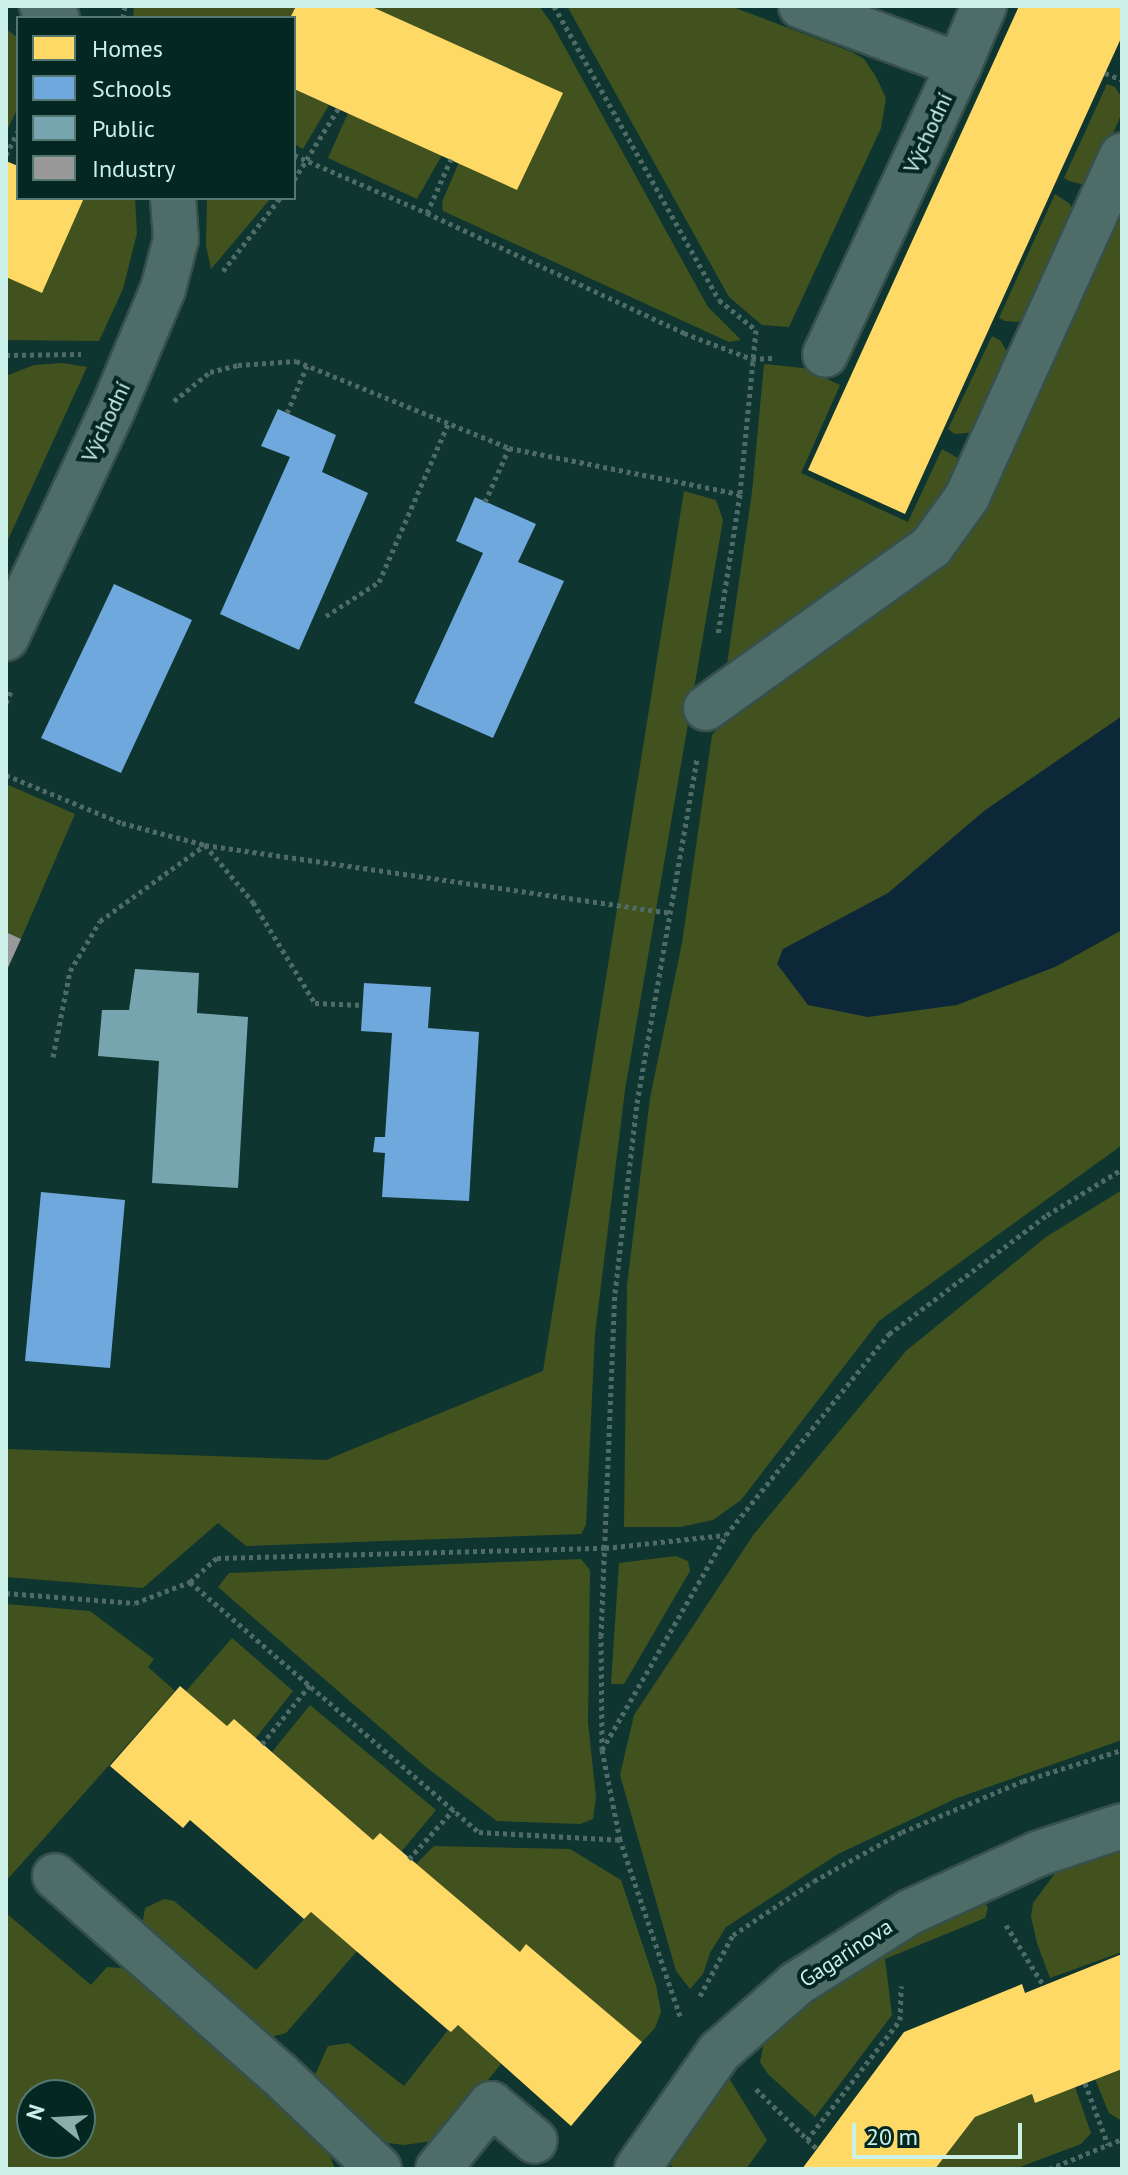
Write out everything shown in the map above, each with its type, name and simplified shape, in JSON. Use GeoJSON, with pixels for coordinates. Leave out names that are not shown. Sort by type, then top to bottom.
{"type":"FeatureCollection","features":[{"type":"Feature","properties":{"kind":"street","name":"Východní"},"geometry":{"type":"LineString","coordinates":[[801,6],[959,65],[825,355]]}},
{"type":"Feature","properties":{"kind":"street"},"geometry":{"type":"LineString","coordinates":[[959,65],[984,6]]}},
{"type":"Feature","properties":{"kind":"street"},"geometry":{"type":"LineString","coordinates":[[706,708],[931,547],[967,497],[1122,156]]}},
{"type":"Feature","properties":{"kind":"street","name":"Východní"},"geometry":{"type":"LineString","coordinates":[[6,638],[138,353],[163,289],[176,239],[173,200]]}},
{"type":"Feature","properties":{"kind":"street","name":"Gagarinova"},"geometry":{"type":"LineString","coordinates":[[637,2169],[719,2052],[796,1984],[910,1912],[1037,1854],[1122,1826]]}},
{"type":"Feature","properties":{"kind":"street"},"geometry":{"type":"LineString","coordinates":[[55,1876],[278,2073],[379,2169]]}},
{"type":"Feature","properties":{"kind":"street"},"geometry":{"type":"LineString","coordinates":[[438,2169],[491,2104],[535,2141]]}},
{"type":"Feature","properties":{"kind":"path"},"geometry":{"type":"LineString","coordinates":[[554,6],[719,300],[756,330],[740,494],[637,1103],[615,1293],[601,1636],[602,1750],[620,1840],[684,2025],[719,2052],[817,2149]]}},
{"type":"Feature","properties":{"kind":"path"},"geometry":{"type":"LineString","coordinates":[[1105,73],[1122,80]]}},
{"type":"Feature","properties":{"kind":"path"},"geometry":{"type":"LineString","coordinates":[[296,177],[338,109]]}},
{"type":"Feature","properties":{"kind":"path"},"geometry":{"type":"LineString","coordinates":[[6,155],[16,135]]}},
{"type":"Feature","properties":{"kind":"path"},"geometry":{"type":"LineString","coordinates":[[296,156],[427,213],[684,333],[752,359],[825,355]]}},
{"type":"Feature","properties":{"kind":"path"},"geometry":{"type":"LineString","coordinates":[[427,213],[451,159]]}},
{"type":"Feature","properties":{"kind":"path"},"geometry":{"type":"LineString","coordinates":[[6,355],[138,353]]}},
{"type":"Feature","properties":{"kind":"path"},"geometry":{"type":"LineString","coordinates":[[164,411],[187,387],[210,372],[238,365],[281,362],[307,366],[509,448],[740,494]]}},
{"type":"Feature","properties":{"kind":"path"},"geometry":{"type":"LineString","coordinates":[[287,413],[307,366]]}},
{"type":"Feature","properties":{"kind":"path"},"geometry":{"type":"LineString","coordinates":[[326,616],[379,582],[449,422]]}},
{"type":"Feature","properties":{"kind":"path"},"geometry":{"type":"LineString","coordinates":[[485,502],[509,448]]}},
{"type":"Feature","properties":{"kind":"path"},"geometry":{"type":"LineString","coordinates":[[6,775],[122,823],[205,845],[671,913]]}},
{"type":"Feature","properties":{"kind":"path"},"geometry":{"type":"LineString","coordinates":[[205,845],[253,902],[315,1003],[363,1005]]}},
{"type":"Feature","properties":{"kind":"path"},"geometry":{"type":"LineString","coordinates":[[53,1057],[70,971],[100,921],[205,845]]}},
{"type":"Feature","properties":{"kind":"path"},"geometry":{"type":"LineString","coordinates":[[602,1750],[726,1535],[889,1334],[1047,1215],[1122,1169]]}},
{"type":"Feature","properties":{"kind":"path"},"geometry":{"type":"LineString","coordinates":[[6,1593],[135,1603],[190,1582],[217,1558],[605,1548],[726,1535]]}},
{"type":"Feature","properties":{"kind":"path"},"geometry":{"type":"LineString","coordinates":[[190,1582],[479,1832],[620,1840]]}},
{"type":"Feature","properties":{"kind":"path"},"geometry":{"type":"LineString","coordinates":[[262,1744],[310,1685]]}},
{"type":"Feature","properties":{"kind":"path"},"geometry":{"type":"LineString","coordinates":[[409,1859],[454,1809]]}},
{"type":"Feature","properties":{"kind":"path"},"geometry":{"type":"LineString","coordinates":[[1006,1924],[1044,1986]]}},
{"type":"Feature","properties":{"kind":"path"},"geometry":{"type":"LineString","coordinates":[[807,2140],[900,2020],[901,1986]]}},
{"type":"Feature","properties":{"kind":"path"},"geometry":{"type":"LineString","coordinates":[[1085,2083],[1108,2145]]}},
{"type":"Feature","properties":{"kind":"path"},"geometry":{"type":"LineString","coordinates":[[1049,2169],[1122,2139]]}},
{"type":"Feature","properties":{"kind":"green space"},"geometry":{"type":"Polygon","coordinates":[[[134,6],[296,6],[291,16],[133,16],[134,6]]]}},
{"type":"Feature","properties":{"kind":"green space"},"geometry":{"type":"Polygon","coordinates":[[[369,6],[539,6],[552,24],[708,307],[741,340],[729,342],[443,211],[442,202],[459,162],[517,189],[562,93],[369,6]]]}},
{"type":"Feature","properties":{"kind":"green space"},"geometry":{"type":"Polygon","coordinates":[[[567,6],[730,6],[864,59],[886,98],[881,128],[789,327],[762,325],[729,297],[567,6]]]}},
{"type":"Feature","properties":{"kind":"green space"},"geometry":{"type":"Polygon","coordinates":[[[6,29],[16,36],[16,111],[6,133],[6,29]]]}},
{"type":"Feature","properties":{"kind":"green space"},"geometry":{"type":"Polygon","coordinates":[[[1107,84],[1115,87],[1122,98],[1122,113],[1093,178],[1081,184],[1069,181],[1064,178],[1107,84]]]}},
{"type":"Feature","properties":{"kind":"green space"},"geometry":{"type":"Polygon","coordinates":[[[296,90],[329,105],[303,149],[296,145],[296,90]]]}},
{"type":"Feature","properties":{"kind":"green space"},"geometry":{"type":"Polygon","coordinates":[[[348,113],[442,155],[417,199],[328,158],[348,113]]]}},
{"type":"Feature","properties":{"kind":"green space"},"geometry":{"type":"Polygon","coordinates":[[[1122,190],[1122,1145],[879,1321],[741,1500],[713,1520],[680,1527],[624,1527],[627,1285],[650,1098],[682,943],[712,735],[769,674],[934,562],[1122,190]]]}},
{"type":"Feature","properties":{"kind":"green space"},"geometry":{"type":"Polygon","coordinates":[[[1055,194],[1070,204],[1075,217],[1031,318],[1005,321],[999,318],[1055,194]]]}},
{"type":"Feature","properties":{"kind":"green space"},"geometry":{"type":"Polygon","coordinates":[[[83,200],[135,200],[137,233],[123,289],[99,341],[6,340],[6,277],[42,292],[83,200]]]}},
{"type":"Feature","properties":{"kind":"green space"},"geometry":{"type":"Polygon","coordinates":[[[207,200],[269,200],[211,269],[206,245],[207,200]]]}},
{"type":"Feature","properties":{"kind":"green space"},"geometry":{"type":"Polygon","coordinates":[[[992,336],[1001,341],[1011,360],[977,432],[955,434],[948,429],[992,336]]]}},
{"type":"Feature","properties":{"kind":"green space"},"geometry":{"type":"Polygon","coordinates":[[[63,363],[87,367],[6,544],[6,376],[34,365],[63,363]]]}},
{"type":"Feature","properties":{"kind":"green space"},"geometry":{"type":"Polygon","coordinates":[[[764,364],[803,368],[840,385],[801,473],[908,522],[942,449],[958,458],[961,469],[935,531],[743,671],[727,664],[752,492],[764,364]]]}},
{"type":"Feature","properties":{"kind":"green space"},"geometry":{"type":"Polygon","coordinates":[[[684,491],[716,500],[723,520],[625,1090],[595,1334],[586,1525],[581,1534],[246,1546],[218,1523],[143,1588],[6,1577],[6,1449],[326,1460],[543,1371],[684,491]]]}},
{"type":"Feature","properties":{"kind":"green space"},"geometry":{"type":"Polygon","coordinates":[[[6,784],[75,814],[21,939],[6,932],[6,784]]]}},
{"type":"Feature","properties":{"kind":"green space"},"geometry":{"type":"Polygon","coordinates":[[[1122,1190],[1122,1740],[957,1798],[838,1854],[726,1927],[710,1953],[703,1974],[690,1989],[676,1971],[620,1775],[634,1715],[754,1534],[906,1351],[1046,1237],[1122,1190]]]}},
{"type":"Feature","properties":{"kind":"green space"},"geometry":{"type":"Polygon","coordinates":[[[676,1556],[688,1561],[690,1571],[624,1684],[611,1684],[619,1563],[676,1556]]]}},
{"type":"Feature","properties":{"kind":"green space"},"geometry":{"type":"Polygon","coordinates":[[[581,1559],[590,1570],[588,1722],[596,1797],[593,1819],[580,1824],[497,1821],[426,1767],[218,1587],[229,1573],[581,1559]]]}},
{"type":"Feature","properties":{"kind":"green space"},"geometry":{"type":"Polygon","coordinates":[[[6,1604],[90,1611],[154,1659],[148,1667],[175,1691],[6,1881],[6,1604]]]}},
{"type":"Feature","properties":{"kind":"green space"},"geometry":{"type":"Polygon","coordinates":[[[232,1638],[293,1691],[255,1739],[234,1720],[227,1726],[186,1691],[232,1638]]]}},
{"type":"Feature","properties":{"kind":"green space"},"geometry":{"type":"Polygon","coordinates":[[[310,1705],[436,1810],[401,1852],[373,1840],[272,1752],[310,1705]]]}},
{"type":"Feature","properties":{"kind":"green space"},"geometry":{"type":"Polygon","coordinates":[[[434,1846],[570,1849],[621,1880],[656,1985],[661,2012],[655,2028],[642,2042],[527,1945],[520,1952],[416,1864],[434,1846]]]}},
{"type":"Feature","properties":{"kind":"green space"},"geometry":{"type":"Polygon","coordinates":[[[1122,1848],[1122,1952],[1050,1978],[1031,1917],[1033,1903],[1059,1868],[1122,1848]]]}},
{"type":"Feature","properties":{"kind":"green space"},"geometry":{"type":"Polygon","coordinates":[[[164,1899],[174,1901],[256,1970],[311,1912],[357,1951],[286,2033],[271,2037],[257,2032],[142,1926],[145,1908],[164,1899]]]}},
{"type":"Feature","properties":{"kind":"green space"},"geometry":{"type":"Polygon","coordinates":[[[981,1900],[988,1907],[985,1918],[885,1959],[892,2015],[815,2117],[768,2074],[760,2062],[766,2032],[888,1945],[981,1900]]]}},
{"type":"Feature","properties":{"kind":"green space"},"geometry":{"type":"Polygon","coordinates":[[[6,1913],[91,1985],[107,1967],[134,1969],[324,2141],[335,2169],[6,2169],[6,1913]]]}},
{"type":"Feature","properties":{"kind":"green space"},"geometry":{"type":"Polygon","coordinates":[[[458,2025],[501,2064],[439,2140],[404,2145],[388,2143],[319,2091],[314,2077],[328,2046],[349,2043],[404,2086],[448,2030],[451,2032],[458,2025]]]}},
{"type":"Feature","properties":{"kind":"green space"},"geometry":{"type":"Polygon","coordinates":[[[1122,2069],[1122,2121],[1109,2113],[1095,2079],[1122,2069]]]}},
{"type":"Feature","properties":{"kind":"green space"},"geometry":{"type":"Polygon","coordinates":[[[727,2075],[767,2140],[746,2169],[675,2169],[667,2162],[727,2075]]]}},
{"type":"Feature","properties":{"kind":"green space"},"geometry":{"type":"Polygon","coordinates":[[[1075,2087],[1091,2133],[1081,2144],[1015,2169],[935,2169],[975,2117],[1032,2094],[1035,2103],[1075,2087]]]}},
{"type":"Feature","properties":{"kind":"water"},"geometry":{"type":"Polygon","coordinates":[[[1122,716],[1122,930],[1055,967],[957,1005],[868,1017],[808,1005],[777,964],[783,949],[888,893],[984,811],[1122,716]]]}},
{"type":"Feature","properties":{"kind":"building: Homes"},"geometry":{"type":"Polygon","coordinates":[[[296,6],[370,6],[563,93],[517,190],[296,90],[296,16],[291,16],[296,6]]]}},
{"type":"Feature","properties":{"kind":"building: Homes"},"geometry":{"type":"Polygon","coordinates":[[[1019,6],[1122,6],[1122,36],[905,514],[808,470],[1019,6]]]}},
{"type":"Feature","properties":{"kind":"building: Homes"},"geometry":{"type":"Polygon","coordinates":[[[6,161],[16,165],[16,200],[83,200],[42,293],[6,277],[6,161]]]}},
{"type":"Feature","properties":{"kind":"building: Homes"},"geometry":{"type":"Polygon","coordinates":[[[180,1686],[227,1726],[234,1719],[373,1840],[380,1833],[520,1952],[526,1944],[642,2042],[571,2126],[458,2025],[451,2032],[448,2030],[311,1912],[304,1919],[190,1820],[183,1828],[110,1766],[180,1686]]]}},
{"type":"Feature","properties":{"kind":"building: Homes"},"geometry":{"type":"Polygon","coordinates":[[[1122,1954],[1122,2069],[1035,2103],[1032,2094],[975,2117],[935,2169],[802,2169],[904,2032],[1022,1984],[1025,1993],[1122,1954]]]}},
{"type":"Feature","properties":{"kind":"building: Schools"},"geometry":{"type":"Polygon","coordinates":[[[278,409],[336,435],[322,472],[368,493],[299,650],[220,614],[290,457],[261,446],[278,409]]]}},
{"type":"Feature","properties":{"kind":"building: Schools"},"geometry":{"type":"Polygon","coordinates":[[[475,497],[536,524],[518,562],[564,581],[493,738],[414,703],[483,553],[456,541],[475,497]]]}},
{"type":"Feature","properties":{"kind":"building: Schools"},"geometry":{"type":"Polygon","coordinates":[[[114,584],[192,620],[121,773],[41,738],[114,584]]]}},
{"type":"Feature","properties":{"kind":"building: Schools"},"geometry":{"type":"Polygon","coordinates":[[[364,983],[431,987],[428,1028],[479,1032],[469,1201],[382,1197],[385,1153],[373,1152],[375,1137],[385,1137],[392,1033],[361,1031],[364,983]]]}},
{"type":"Feature","properties":{"kind":"building: Schools"},"geometry":{"type":"Polygon","coordinates":[[[41,1192],[125,1200],[110,1368],[25,1361],[41,1192]]]}},
{"type":"Feature","properties":{"kind":"building: Public"},"geometry":{"type":"Polygon","coordinates":[[[135,969],[199,973],[197,1013],[248,1017],[238,1188],[152,1183],[159,1061],[98,1056],[102,1010],[129,1010],[135,969]]]}},
{"type":"Feature","properties":{"kind":"building: Industry"},"geometry":{"type":"Polygon","coordinates":[[[6,932],[21,939],[6,972],[6,932]]]}}]}
